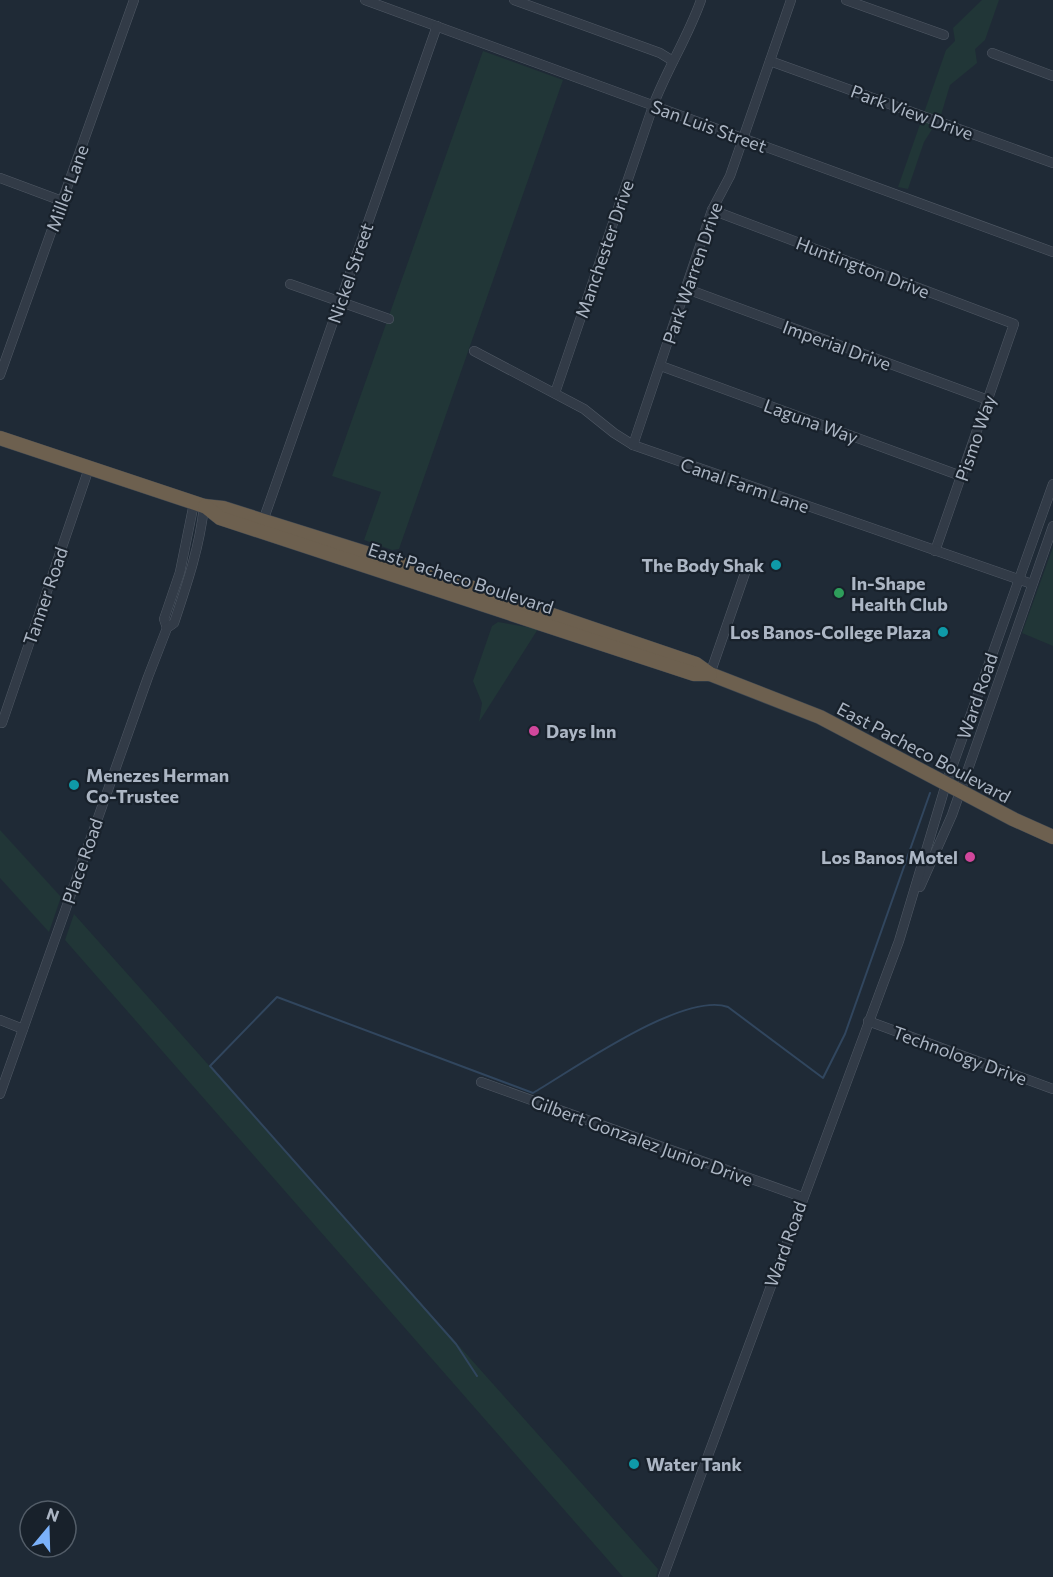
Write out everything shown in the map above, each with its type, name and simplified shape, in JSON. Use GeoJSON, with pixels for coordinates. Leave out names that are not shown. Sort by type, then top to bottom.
{"type":"FeatureCollection","features":[{"type":"Feature","properties":{"kind":"highway","name":"East Pacheco Boulevard"},"geometry":{"type":"LineString","coordinates":[[0,438],[199,504],[223,508],[547,612],[696,664],[710,674],[820,717],[961,792],[1053,837]]}},
{"type":"Feature","properties":{"kind":"highway","name":"East Pacheco Boulevard"},"geometry":{"type":"LineString","coordinates":[[199,504],[220,518],[282,539],[694,674],[710,674]]}},
{"type":"Feature","properties":{"kind":"street","name":"Miller Lane"},"geometry":{"type":"LineString","coordinates":[[0,375],[134,0]]}},
{"type":"Feature","properties":{"kind":"street","name":"San Luis Street"},"geometry":{"type":"LineString","coordinates":[[365,0],[385,4],[437,26],[1053,252]]}},
{"type":"Feature","properties":{"kind":"street"},"geometry":{"type":"LineString","coordinates":[[514,0],[660,53],[673,62]]}},
{"type":"Feature","properties":{"kind":"street","name":"Manchester Drive"},"geometry":{"type":"LineString","coordinates":[[555,393],[653,106],[673,62],[684,45],[701,0]]}},
{"type":"Feature","properties":{"kind":"street","name":"Park Warren Drive"},"geometry":{"type":"LineString","coordinates":[[633,445],[712,210],[730,177],[791,0]]}},
{"type":"Feature","properties":{"kind":"street"},"geometry":{"type":"LineString","coordinates":[[846,0],[944,35]]}},
{"type":"Feature","properties":{"kind":"street","name":"Nickel Street"},"geometry":{"type":"LineString","coordinates":[[263,521],[437,26]]}},
{"type":"Feature","properties":{"kind":"street"},"geometry":{"type":"LineString","coordinates":[[992,53],[1053,76]]}},
{"type":"Feature","properties":{"kind":"street","name":"Park View Drive"},"geometry":{"type":"LineString","coordinates":[[770,61],[1053,163]]}},
{"type":"Feature","properties":{"kind":"street"},"geometry":{"type":"LineString","coordinates":[[0,178],[62,201]]}},
{"type":"Feature","properties":{"kind":"street","name":"Huntington Drive"},"geometry":{"type":"LineString","coordinates":[[712,210],[1014,324]]}},
{"type":"Feature","properties":{"kind":"street"},"geometry":{"type":"LineString","coordinates":[[290,284],[389,319]]}},
{"type":"Feature","properties":{"kind":"street","name":"Imperial Drive"},"geometry":{"type":"LineString","coordinates":[[687,289],[988,400]]}},
{"type":"Feature","properties":{"kind":"street","name":"Pismo Way"},"geometry":{"type":"LineString","coordinates":[[935,551],[1014,324]]}},
{"type":"Feature","properties":{"kind":"street","name":"Canal Farm Lane"},"geometry":{"type":"LineString","coordinates":[[474,351],[584,409],[633,445],[1032,584]]}},
{"type":"Feature","properties":{"kind":"street","name":"Laguna Way"},"geometry":{"type":"LineString","coordinates":[[661,366],[961,476]]}},
{"type":"Feature","properties":{"kind":"street","name":"Tanner Road"},"geometry":{"type":"LineString","coordinates":[[2,723],[89,468]]}},
{"type":"Feature","properties":{"kind":"street","name":"Ward Road"},"geometry":{"type":"LineString","coordinates":[[909,911],[929,834],[946,783],[1053,484]]}},
{"type":"Feature","properties":{"kind":"street","name":"Place Road"},"geometry":{"type":"LineString","coordinates":[[0,1094],[167,628],[174,623],[202,529],[199,504]]}},
{"type":"Feature","properties":{"kind":"street","name":"Ward Road"},"geometry":{"type":"LineString","coordinates":[[663,1577],[909,911],[961,792],[1053,526]]}},
{"type":"Feature","properties":{"kind":"street"},"geometry":{"type":"LineString","coordinates":[[710,674],[745,573]]}},
{"type":"Feature","properties":{"kind":"street"},"geometry":{"type":"LineString","coordinates":[[0,1020],[23,1029]]}},
{"type":"Feature","properties":{"kind":"street","name":"Technology Drive"},"geometry":{"type":"LineString","coordinates":[[868,1021],[1053,1089]]}},
{"type":"Feature","properties":{"kind":"street","name":"Gilbert Gonzalez Junior Drive"},"geometry":{"type":"LineString","coordinates":[[481,1082],[802,1197]]}},
{"type":"Feature","properties":{"kind":"green space"},"geometry":{"type":"Polygon","coordinates":[[[982,0],[999,0],[985,40],[975,49],[977,63],[950,85],[941,115],[924,142],[908,189],[898,187],[946,50],[955,41],[953,28],[982,0]]]}},
{"type":"Feature","properties":{"kind":"green space"},"geometry":{"type":"Polygon","coordinates":[[[483,51],[563,80],[399,549],[392,550],[364,540],[381,492],[332,476],[483,51]]]}},
{"type":"Feature","properties":{"kind":"green space"},"geometry":{"type":"Polygon","coordinates":[[[1053,547],[1053,646],[1022,633],[1053,547]]]}},
{"type":"Feature","properties":{"kind":"green space"},"geometry":{"type":"Polygon","coordinates":[[[498,622],[538,629],[479,722],[482,703],[473,681],[492,626],[498,622]]]}},
{"type":"Feature","properties":{"kind":"green space"},"geometry":{"type":"Polygon","coordinates":[[[0,830],[61,897],[49,932],[0,878],[0,830]]]}},
{"type":"Feature","properties":{"kind":"green space"},"geometry":{"type":"Polygon","coordinates":[[[74,914],[658,1569],[656,1577],[623,1577],[65,940],[74,914]]]}},
{"type":"Feature","properties":{"kind":"waterway"},"geometry":{"type":"LineString","coordinates":[[477,1376],[456,1344],[210,1066],[277,997],[533,1093],[629,1035],[685,1010],[709,1005],[728,1007],[823,1078],[845,1034],[930,793]]}},
{"type":"Feature","properties":{"kind":"place","name":"The Body Shak"},"geometry":{"type":"Point","coordinates":[776,565]}},
{"type":"Feature","properties":{"kind":"place","name":"In-Shape Health Club"},"geometry":{"type":"Point","coordinates":[839,593]}},
{"type":"Feature","properties":{"kind":"place","name":"Los Banos-College Plaza"},"geometry":{"type":"Point","coordinates":[943,632]}},
{"type":"Feature","properties":{"kind":"place","name":"Days Inn"},"geometry":{"type":"Point","coordinates":[534,731]}},
{"type":"Feature","properties":{"kind":"place","name":"Menezes Herman Co-Trustee"},"geometry":{"type":"Point","coordinates":[74,785]}},
{"type":"Feature","properties":{"kind":"place","name":"Los Banos Motel"},"geometry":{"type":"Point","coordinates":[970,857]}},
{"type":"Feature","properties":{"kind":"place","name":"Water Tank"},"geometry":{"type":"Point","coordinates":[634,1464]}}]}
